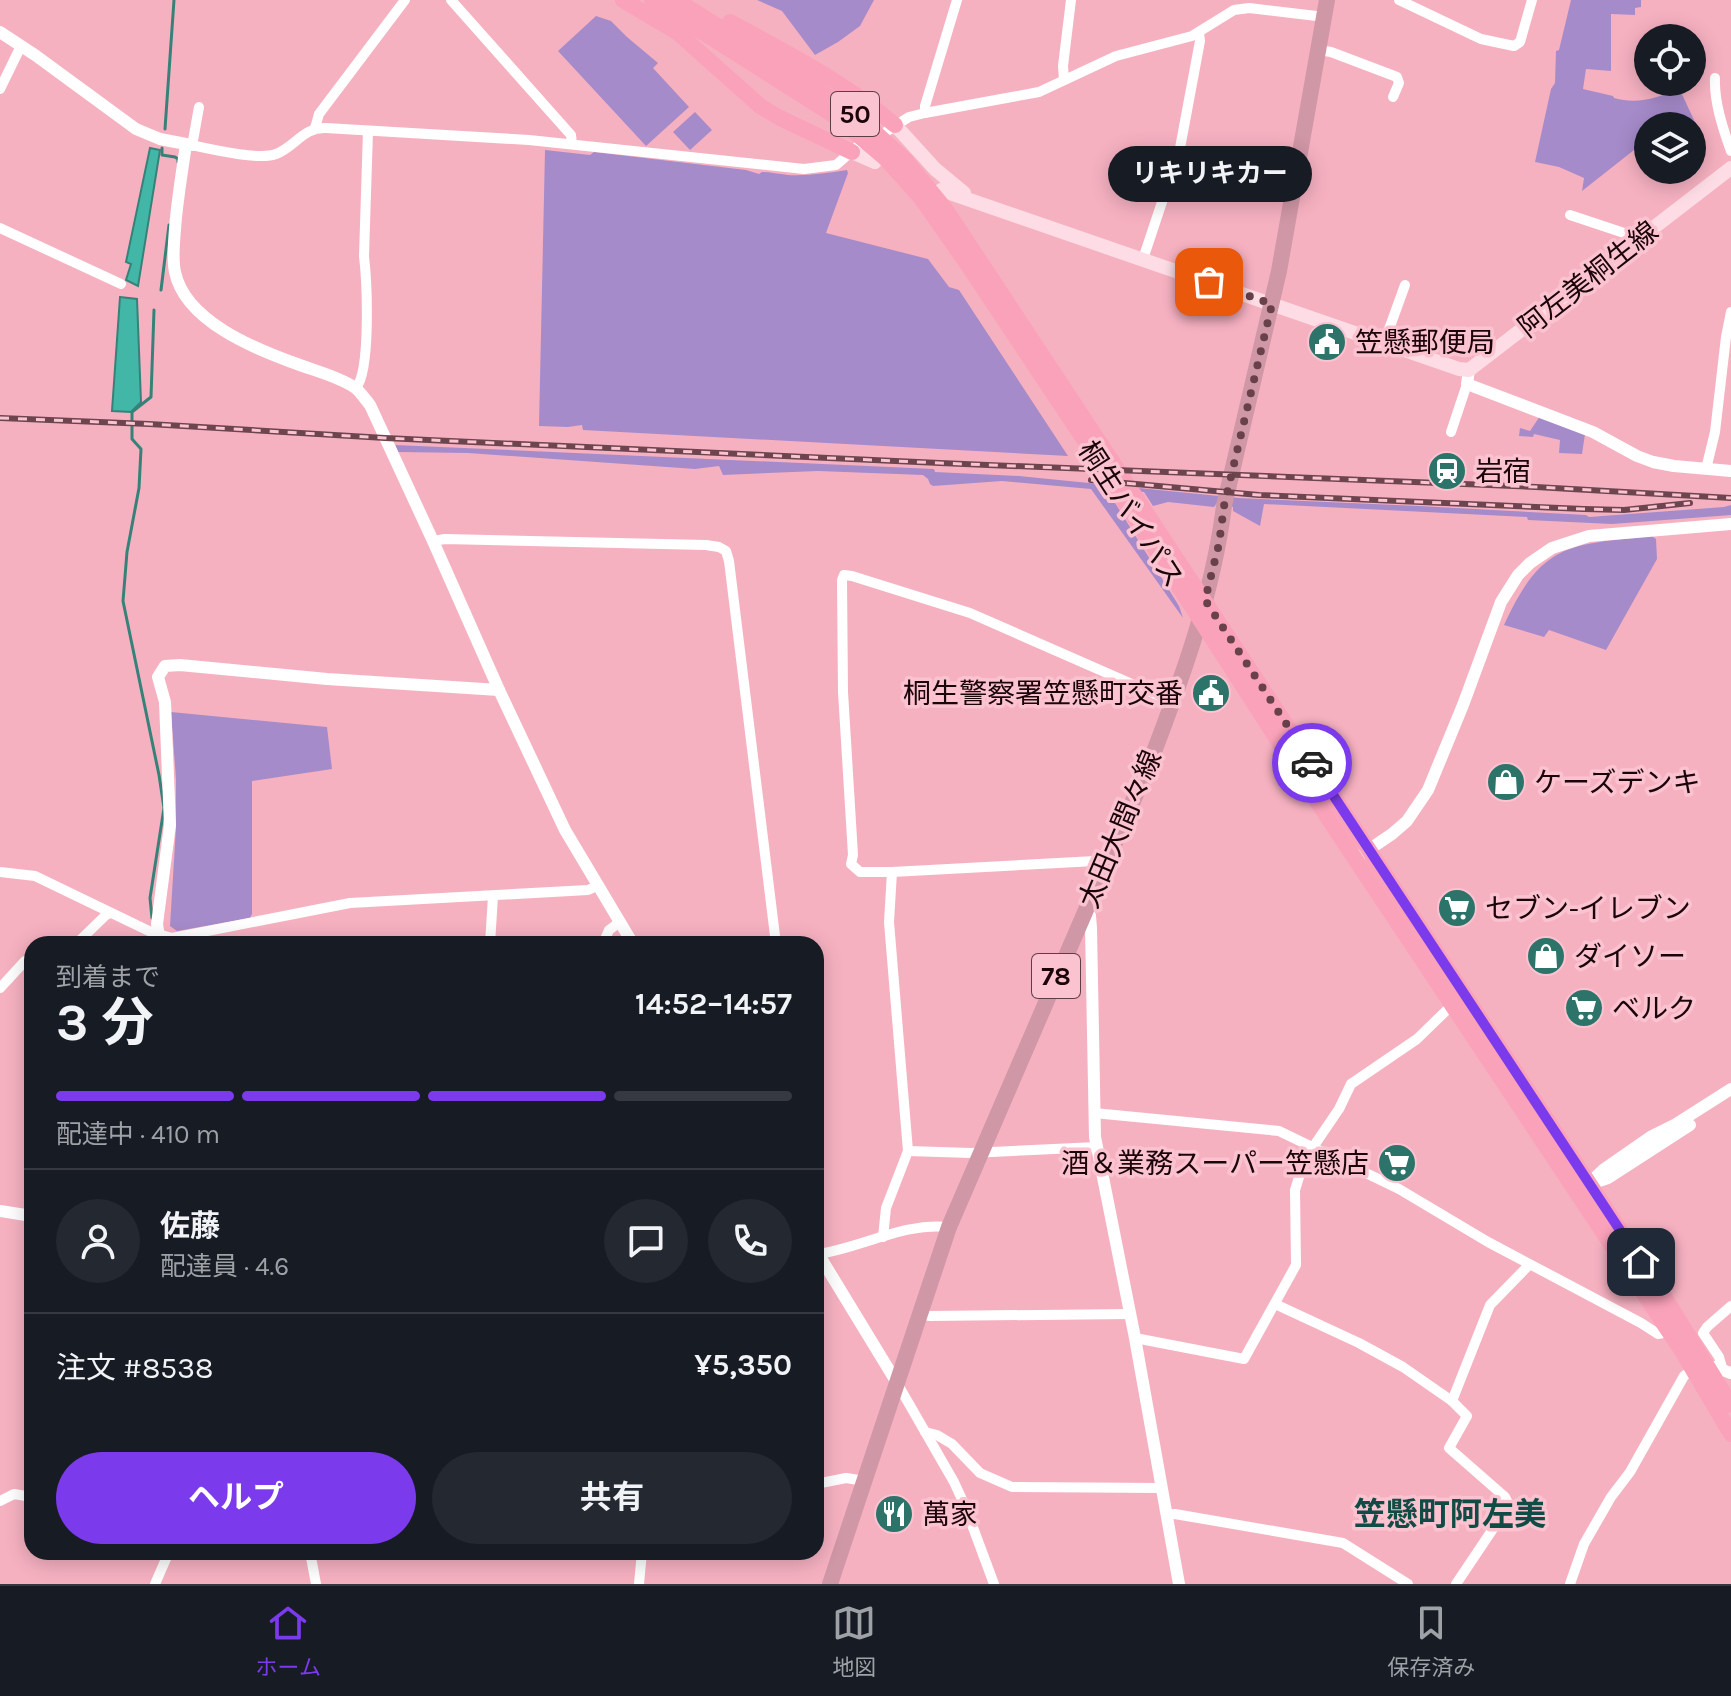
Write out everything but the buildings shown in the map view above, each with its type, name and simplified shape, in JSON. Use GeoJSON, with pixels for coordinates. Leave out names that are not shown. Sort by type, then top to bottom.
{"type":"FeatureCollection","features":[{"type":"Feature","properties":{"kind":"highway","name":"50"},"geometry":{"type":"LineString","coordinates":[[623,0],[677,32],[760,106],[855,149]]}},
{"type":"Feature","properties":{"kind":"highway","name":"桐生バイパス"},"geometry":{"type":"LineString","coordinates":[[652,0],[838,118],[885,158],[921,198],[1126,493],[1205,600],[1452,1005],[1714,1370],[1731,1405]]}},
{"type":"Feature","properties":{"kind":"highway","name":"桐生バイパス"},"geometry":{"type":"LineString","coordinates":[[676,0],[836,100],[872,128],[906,161],[964,235],[1104,460]]}},
{"type":"Feature","properties":{"kind":"highway"},"geometry":{"type":"LineString","coordinates":[[690,0],[866,102],[891,128]]}},
{"type":"Feature","properties":{"kind":"highway","name":"桐生バイパス"},"geometry":{"type":"LineString","coordinates":[[1126,493],[1199,618],[1362,855],[1584,1188],[1668,1332],[1714,1370],[1731,1434]]}},
{"type":"Feature","properties":{"kind":"main road","name":"太田大間々線"},"geometry":{"type":"LineString","coordinates":[[830,1584],[949,1227],[1152,757],[1180,685],[1219,544],[1224,506],[1272,304],[1326,9]]}},
{"type":"Feature","properties":{"kind":"main road"},"geometry":{"type":"LineString","coordinates":[[891,128],[974,201]]}},
{"type":"Feature","properties":{"kind":"main road"},"geometry":{"type":"LineString","coordinates":[[855,149],[875,162]]}},
{"type":"Feature","properties":{"kind":"main road","name":"阿左美桐生線"},"geometry":{"type":"LineString","coordinates":[[1468,377],[1731,168]]}},
{"type":"Feature","properties":{"kind":"main road"},"geometry":{"type":"LineString","coordinates":[[941,190],[1459,369],[1468,377]]}},
{"type":"Feature","properties":{"kind":"street"},"geometry":{"type":"LineString","coordinates":[[315,128],[319,114],[405,0]]}},
{"type":"Feature","properties":{"kind":"street"},"geometry":{"type":"LineString","coordinates":[[451,0],[571,135],[572,144]]}},
{"type":"Feature","properties":{"kind":"street"},"geometry":{"type":"LineString","coordinates":[[925,113],[957,0]]}},
{"type":"Feature","properties":{"kind":"street"},"geometry":{"type":"LineString","coordinates":[[1064,80],[1071,0]]}},
{"type":"Feature","properties":{"kind":"street"},"geometry":{"type":"LineString","coordinates":[[1399,0],[1481,39],[1514,46],[1520,42],[1532,0]]}},
{"type":"Feature","properties":{"kind":"street"},"geometry":{"type":"LineString","coordinates":[[891,128],[909,117],[925,113],[1032,94],[1116,56],[1199,33],[1227,14],[1243,8],[1326,9]]}},
{"type":"Feature","properties":{"kind":"street"},"geometry":{"type":"LineString","coordinates":[[0,32],[136,129],[160,139],[266,157],[283,150],[315,128],[572,144],[796,169],[830,167],[855,149]]}},
{"type":"Feature","properties":{"kind":"street"},"geometry":{"type":"LineString","coordinates":[[1143,259],[1180,148],[1199,33]]}},
{"type":"Feature","properties":{"kind":"street"},"geometry":{"type":"LineString","coordinates":[[0,89],[21,46]]}},
{"type":"Feature","properties":{"kind":"street"},"geometry":{"type":"LineString","coordinates":[[1319,50],[1397,77],[1399,83],[1393,97]]}},
{"type":"Feature","properties":{"kind":"street"},"geometry":{"type":"LineString","coordinates":[[1715,78],[1714,87],[1731,151]]}},
{"type":"Feature","properties":{"kind":"street"},"geometry":{"type":"LineString","coordinates":[[199,107],[177,203],[173,250],[175,272],[186,295],[202,313],[245,342],[356,388],[374,412],[565,830],[628,936]]}},
{"type":"Feature","properties":{"kind":"street"},"geometry":{"type":"LineString","coordinates":[[356,388],[365,363],[368,131]]}},
{"type":"Feature","properties":{"kind":"street"},"geometry":{"type":"LineString","coordinates":[[1570,215],[1624,233],[1635,242]]}},
{"type":"Feature","properties":{"kind":"street"},"geometry":{"type":"LineString","coordinates":[[0,228],[121,284]]}},
{"type":"Feature","properties":{"kind":"street"},"geometry":{"type":"LineString","coordinates":[[1384,343],[1405,285]]}},
{"type":"Feature","properties":{"kind":"street"},"geometry":{"type":"LineString","coordinates":[[1706,469],[1715,432],[1731,312]]}},
{"type":"Feature","properties":{"kind":"street"},"geometry":{"type":"LineString","coordinates":[[1451,432],[1468,377],[1593,432],[1645,460],[1731,471]]}},
{"type":"Feature","properties":{"kind":"street"},"geometry":{"type":"LineString","coordinates":[[1362,855],[1407,821],[1428,790],[1501,602],[1518,575],[1530,563],[1552,548],[1589,536],[1731,524]]}},
{"type":"Feature","properties":{"kind":"street"},"geometry":{"type":"LineString","coordinates":[[433,541],[706,545],[726,551],[775,936]]}},
{"type":"Feature","properties":{"kind":"street"},"geometry":{"type":"LineString","coordinates":[[1104,864],[1095,861],[860,872],[851,864],[853,855],[843,692],[844,575],[970,613],[1173,702]]}},
{"type":"Feature","properties":{"kind":"street"},"geometry":{"type":"LineString","coordinates":[[159,936],[157,924],[170,825],[165,702],[158,677],[165,666],[172,664],[327,679],[499,690]]}},
{"type":"Feature","properties":{"kind":"street"},"geometry":{"type":"LineString","coordinates":[[0,872],[35,876],[153,936]]}},
{"type":"Feature","properties":{"kind":"street"},"geometry":{"type":"LineString","coordinates":[[883,1237],[886,1208],[908,1151],[889,922],[892,872]]}},
{"type":"Feature","properties":{"kind":"street"},"geometry":{"type":"LineString","coordinates":[[186,936],[350,903],[588,890],[597,886]]}},
{"type":"Feature","properties":{"kind":"street"},"geometry":{"type":"LineString","coordinates":[[490,936],[493,896]]}},
{"type":"Feature","properties":{"kind":"street"},"geometry":{"type":"LineString","coordinates":[[1087,907],[1091,928],[1097,1147],[1179,1584]]}},
{"type":"Feature","properties":{"kind":"street"},"geometry":{"type":"LineString","coordinates":[[84,936],[110,913]]}},
{"type":"Feature","properties":{"kind":"street"},"geometry":{"type":"LineString","coordinates":[[606,936],[620,922]]}},
{"type":"Feature","properties":{"kind":"street"},"geometry":{"type":"LineString","coordinates":[[0,988],[24,962]]}},
{"type":"Feature","properties":{"kind":"street"},"geometry":{"type":"LineString","coordinates":[[1135,1338],[1244,1359],[1296,1265],[1295,1190],[1313,1147],[1339,1109],[1351,1084],[1417,1039],[1452,1005]]}},
{"type":"Feature","properties":{"kind":"street"},"geometry":{"type":"LineString","coordinates":[[1584,1188],[1627,1153],[1731,1089]]}},
{"type":"Feature","properties":{"kind":"street"},"geometry":{"type":"LineString","coordinates":[[1584,1188],[1608,1178],[1731,1098]]}},
{"type":"Feature","properties":{"kind":"street"},"geometry":{"type":"LineString","coordinates":[[1094,1113],[1275,1130],[1421,1201],[1477,1236],[1658,1334],[1668,1332]]}},
{"type":"Feature","properties":{"kind":"street"},"geometry":{"type":"LineString","coordinates":[[908,1151],[971,1153],[1097,1147]]}},
{"type":"Feature","properties":{"kind":"street"},"geometry":{"type":"LineString","coordinates":[[0,1211],[24,1215]]}},
{"type":"Feature","properties":{"kind":"street"},"geometry":{"type":"LineString","coordinates":[[824,1250],[919,1229],[949,1227]]}},
{"type":"Feature","properties":{"kind":"street"},"geometry":{"type":"LineString","coordinates":[[824,1263],[950,1475],[994,1584]]}},
{"type":"Feature","properties":{"kind":"street"},"geometry":{"type":"LineString","coordinates":[[1452,1401],[1490,1305],[1529,1265]]}},
{"type":"Feature","properties":{"kind":"street"},"geometry":{"type":"LineString","coordinates":[[1275,1304],[1403,1367],[1452,1401],[1467,1416],[1449,1448],[1505,1497],[1509,1505],[1456,1584]]}},
{"type":"Feature","properties":{"kind":"street"},"geometry":{"type":"LineString","coordinates":[[1570,1584],[1588,1536],[1630,1472],[1684,1376],[1714,1370],[1719,1357],[1703,1333],[1731,1306]]}},
{"type":"Feature","properties":{"kind":"street"},"geometry":{"type":"LineString","coordinates":[[919,1314],[1130,1314]]}},
{"type":"Feature","properties":{"kind":"street"},"geometry":{"type":"LineString","coordinates":[[925,1432],[952,1444],[980,1473],[1012,1487],[1161,1488]]}},
{"type":"Feature","properties":{"kind":"street"},"geometry":{"type":"LineString","coordinates":[[824,1482],[846,1478],[865,1481]]}},
{"type":"Feature","properties":{"kind":"street"},"geometry":{"type":"LineString","coordinates":[[0,1501],[14,1494],[24,1496]]}},
{"type":"Feature","properties":{"kind":"street"},"geometry":{"type":"LineString","coordinates":[[1166,1515],[1343,1543],[1408,1584]]}},
{"type":"Feature","properties":{"kind":"street"},"geometry":{"type":"LineString","coordinates":[[155,1584],[166,1560]]}},
{"type":"Feature","properties":{"kind":"street"},"geometry":{"type":"LineString","coordinates":[[312,1560],[316,1584]]}},
{"type":"Feature","properties":{"kind":"street"},"geometry":{"type":"LineString","coordinates":[[639,1584],[641,1560]]}},
{"type":"Feature","properties":{"kind":"shaded area"},"geometry":{"type":"Polygon","coordinates":[[[757,0],[874,0],[860,26],[815,55],[782,11],[757,0]]]}},
{"type":"Feature","properties":{"kind":"shaded area"},"geometry":{"type":"Polygon","coordinates":[[[1571,0],[1641,0],[1641,7],[1635,8],[1635,15],[1611,14],[1611,71],[1586,69],[1583,89],[1631,101],[1683,96],[1690,112],[1634,112],[1634,150],[1582,191],[1584,178],[1559,167],[1535,162],[1551,89],[1555,83],[1556,51],[1559,50],[1571,0]]]}},
{"type":"Feature","properties":{"kind":"shaded area"},"geometry":{"type":"Polygon","coordinates":[[[596,16],[611,21],[658,63],[653,68],[689,107],[646,146],[558,51],[596,16]]]}},
{"type":"Feature","properties":{"kind":"shaded area"},"geometry":{"type":"Polygon","coordinates":[[[695,112],[712,130],[690,150],[673,132],[695,112]]]}},
{"type":"Feature","properties":{"kind":"shaded area"},"geometry":{"type":"Polygon","coordinates":[[[150,148],[160,150],[138,286],[126,280],[131,264],[126,262],[150,148]]]}},
{"type":"Feature","properties":{"kind":"shaded area"},"geometry":{"type":"Polygon","coordinates":[[[545,150],[590,155],[594,152],[759,174],[803,175],[847,170],[826,233],[928,259],[949,287],[959,290],[1068,456],[583,430],[582,425],[539,426],[545,150]]]}},
{"type":"Feature","properties":{"kind":"shaded area"},"geometry":{"type":"Polygon","coordinates":[[[120,297],[137,299],[141,402],[131,412],[112,411],[120,297]]]}},
{"type":"Feature","properties":{"kind":"shaded area"},"geometry":{"type":"Polygon","coordinates":[[[1540,416],[1585,434],[1582,454],[1559,453],[1560,440],[1534,434],[1533,437],[1519,436],[1520,428],[1530,431],[1540,416]]]}},
{"type":"Feature","properties":{"kind":"shaded area"},"geometry":{"type":"Polygon","coordinates":[[[395,445],[934,469],[935,472],[1019,476],[1239,498],[1589,517],[1731,505],[1731,515],[1612,524],[1264,504],[1260,526],[1233,511],[1233,507],[1217,503],[1214,507],[1168,502],[1153,506],[1144,492],[1107,490],[1179,606],[1183,618],[1091,489],[1002,481],[933,486],[923,475],[818,471],[723,475],[719,466],[695,469],[468,453],[398,452],[395,445]]]}},
{"type":"Feature","properties":{"kind":"shaded area"},"geometry":{"type":"Polygon","coordinates":[[[1652,536],[1656,539],[1657,559],[1606,650],[1549,630],[1544,637],[1504,625],[1531,577],[1561,553],[1599,542],[1652,536]]]}},
{"type":"Feature","properties":{"kind":"shaded area"},"geometry":{"type":"Polygon","coordinates":[[[171,712],[327,727],[332,769],[252,781],[250,918],[177,931],[170,926],[176,827],[171,712]]]}},
{"type":"Feature","properties":{"kind":"waterway"},"geometry":{"type":"LineString","coordinates":[[165,129],[174,0]]}},
{"type":"Feature","properties":{"kind":"waterway"},"geometry":{"type":"LineString","coordinates":[[162,148],[162,155],[175,157],[178,162]]}},
{"type":"Feature","properties":{"kind":"waterway"},"geometry":{"type":"LineString","coordinates":[[161,290],[169,225]]}},
{"type":"Feature","properties":{"kind":"waterway"},"geometry":{"type":"LineString","coordinates":[[152,918],[150,898],[164,808],[123,601],[127,552],[139,488],[141,449],[132,439],[132,412],[151,397],[154,310]]}},
{"type":"Feature","properties":{"kind":"railway"},"geometry":{"type":"LineString","coordinates":[[0,418],[1731,498]]}},
{"type":"Feature","properties":{"kind":"railway"},"geometry":{"type":"LineString","coordinates":[[1091,480],[1259,495],[1584,509],[1624,510],[1690,503]]}},
{"type":"Feature","properties":{"kind":"way so far"},"geometry":{"type":"LineString","coordinates":[[1209,282],[1272,304],[1205,600],[1312,763]]}},
{"type":"Feature","properties":{"kind":"place","name":"リキリキカー"},"geometry":{"type":"Point","coordinates":[1209,282]}},
{"type":"Feature","properties":{"kind":"place","name":"笠懸郵便局"},"geometry":{"type":"Point","coordinates":[1327,342]}},
{"type":"Feature","properties":{"kind":"place","name":"岩宿"},"geometry":{"type":"Point","coordinates":[1447,471]}},
{"type":"Feature","properties":{"kind":"place","name":"桐生警察署笠懸町交番"},"geometry":{"type":"Point","coordinates":[1211,693]}},
{"type":"Feature","properties":{"kind":"place","name":"ケーズデンキ"},"geometry":{"type":"Point","coordinates":[1506,782]}},
{"type":"Feature","properties":{"kind":"place","name":"セブン-イレブン"},"geometry":{"type":"Point","coordinates":[1457,908]}},
{"type":"Feature","properties":{"kind":"place","name":"ダイソー"},"geometry":{"type":"Point","coordinates":[1546,956]}},
{"type":"Feature","properties":{"kind":"place","name":"ベルク"},"geometry":{"type":"Point","coordinates":[1584,1008]}},
{"type":"Feature","properties":{"kind":"place","name":"酒＆業務スーパー笠懸店"},"geometry":{"type":"Point","coordinates":[1397,1163]}},
{"type":"Feature","properties":{"kind":"place","name":"萬家"},"geometry":{"type":"Point","coordinates":[894,1514]}},
{"type":"Feature","properties":{"kind":"district","name":"笠懸町阿左美"},"geometry":{"type":"Point","coordinates":[1450,1514]}},
{"type":"Feature","properties":{"kind":"route"},"geometry":{"type":"LineString","coordinates":[[1312,763],[1641,1262]]}}]}
